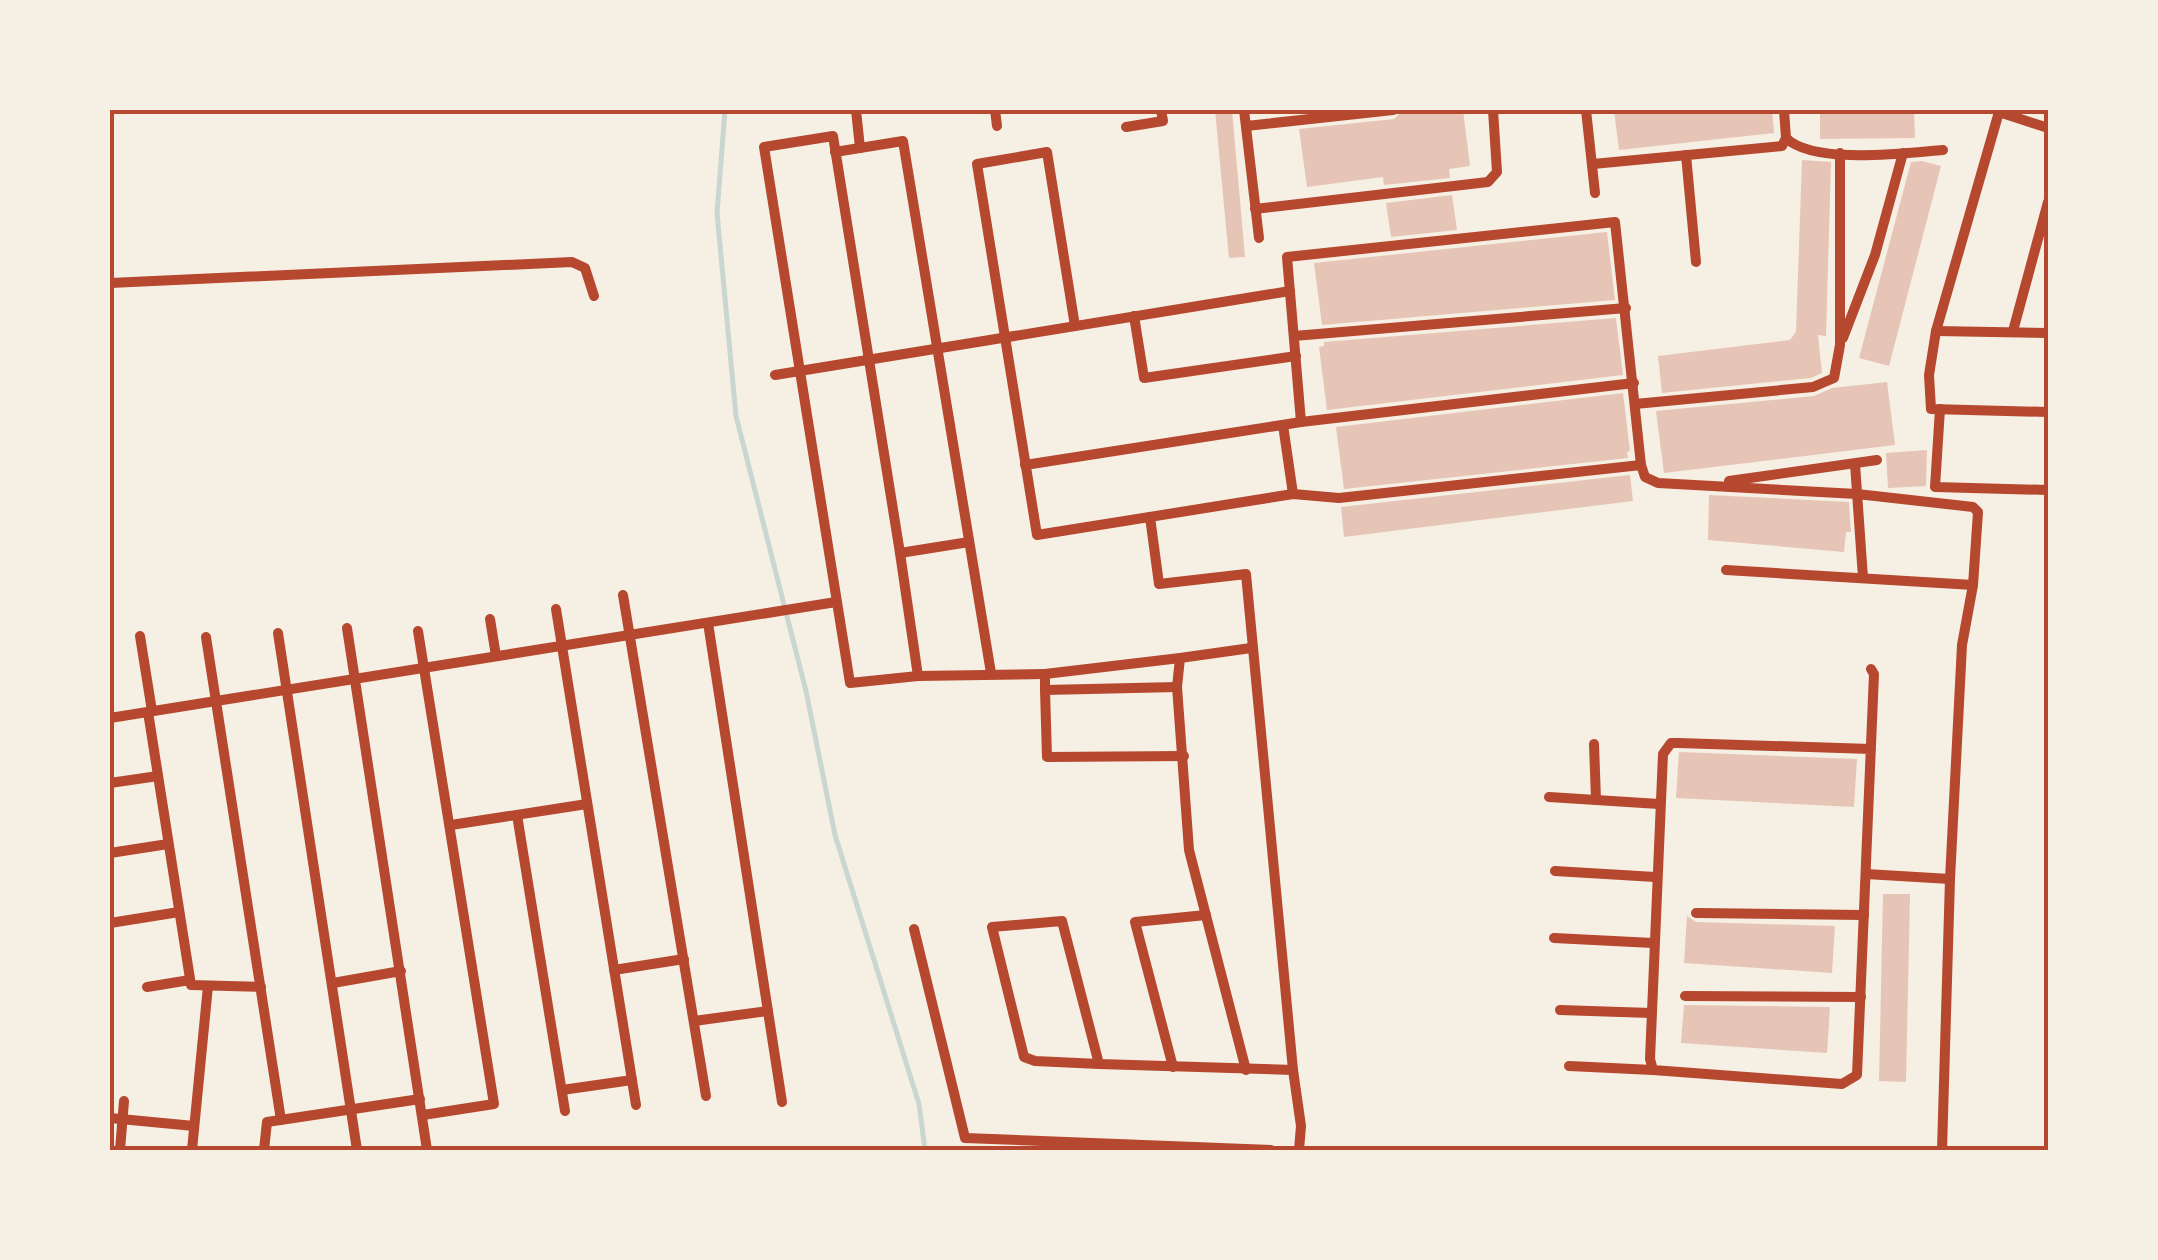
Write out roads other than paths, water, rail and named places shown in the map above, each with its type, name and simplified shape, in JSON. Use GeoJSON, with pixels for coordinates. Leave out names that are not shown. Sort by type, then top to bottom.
{"type":"FeatureCollection","features":[{"type":"Feature","properties":{"kind":"street"},"geometry":{"type":"LineString","coordinates":[[856,110],[860,148]]}},
{"type":"Feature","properties":{"kind":"street"},"geometry":{"type":"LineString","coordinates":[[995,110],[997,126]]}},
{"type":"Feature","properties":{"kind":"street"},"geometry":{"type":"LineString","coordinates":[[1126,126],[1163,121],[1161,110]]}},
{"type":"Feature","properties":{"kind":"street"},"geometry":{"type":"LineString","coordinates":[[1244,110],[1259,238]]}},
{"type":"Feature","properties":{"kind":"street"},"geometry":{"type":"LineString","coordinates":[[1246,126],[1393,110]]}},
{"type":"Feature","properties":{"kind":"street"},"geometry":{"type":"LineString","coordinates":[[1256,209],[1488,182],[1496,172],[1494,110]]}},
{"type":"Feature","properties":{"kind":"street"},"geometry":{"type":"LineString","coordinates":[[1586,110],[1595,193]]}},
{"type":"Feature","properties":{"kind":"street"},"geometry":{"type":"LineString","coordinates":[[1593,164],[1777,147],[1786,138],[1784,110]]}},
{"type":"Feature","properties":{"kind":"street"},"geometry":{"type":"LineString","coordinates":[[2048,128],[1999,112],[1936,332],[1929,375],[1931,409],[2048,412]]}},
{"type":"Feature","properties":{"kind":"street"},"geometry":{"type":"LineString","coordinates":[[918,676],[833,136],[764,148],[850,683],[991,672],[1044,674],[1251,648]]}},
{"type":"Feature","properties":{"kind":"street"},"geometry":{"type":"LineString","coordinates":[[1786,138],[1794,146],[1840,154],[1943,150]]}},
{"type":"Feature","properties":{"kind":"street"},"geometry":{"type":"LineString","coordinates":[[835,152],[902,141],[991,672]]}},
{"type":"Feature","properties":{"kind":"street"},"geometry":{"type":"LineString","coordinates":[[1075,326],[1047,152],[977,164],[1037,535],[1293,494],[1339,498],[1641,464]]}},
{"type":"Feature","properties":{"kind":"street"},"geometry":{"type":"LineString","coordinates":[[1635,404],[1824,384],[1834,378],[1840,344],[1840,154]]}},
{"type":"Feature","properties":{"kind":"street"},"geometry":{"type":"LineString","coordinates":[[1840,344],[1875,255],[1903,154]]}},
{"type":"Feature","properties":{"kind":"street"},"geometry":{"type":"LineString","coordinates":[[1686,156],[1696,262]]}},
{"type":"Feature","properties":{"kind":"street"},"geometry":{"type":"LineString","coordinates":[[2013,331],[2048,202]]}},
{"type":"Feature","properties":{"kind":"street"},"geometry":{"type":"LineString","coordinates":[[1301,422],[1287,257],[1615,222],[1641,464],[1646,477],[1654,482],[1857,494],[1974,507],[1978,521],[1962,645],[1950,880],[1942,1150]]}},
{"type":"Feature","properties":{"kind":"street"},"geometry":{"type":"LineString","coordinates":[[110,283],[572,262],[585,268],[594,296]]}},
{"type":"Feature","properties":{"kind":"street"},"geometry":{"type":"LineString","coordinates":[[774,376],[1290,291]]}},
{"type":"Feature","properties":{"kind":"street"},"geometry":{"type":"LineString","coordinates":[[1294,336],[1626,308]]}},
{"type":"Feature","properties":{"kind":"street"},"geometry":{"type":"LineString","coordinates":[[1134,316],[1144,378],[1296,356]]}},
{"type":"Feature","properties":{"kind":"street"},"geometry":{"type":"LineString","coordinates":[[1936,332],[2048,333]]}},
{"type":"Feature","properties":{"kind":"street"},"geometry":{"type":"LineString","coordinates":[[1026,465],[1301,422],[1634,383]]}},
{"type":"Feature","properties":{"kind":"street"},"geometry":{"type":"LineString","coordinates":[[1940,409],[1935,487],[2048,490]]}},
{"type":"Feature","properties":{"kind":"street"},"geometry":{"type":"LineString","coordinates":[[1283,425],[1293,494]]}},
{"type":"Feature","properties":{"kind":"street"},"geometry":{"type":"LineString","coordinates":[[1708,483],[1877,460]]}},
{"type":"Feature","properties":{"kind":"street"},"geometry":{"type":"LineString","coordinates":[[1855,464],[1862,578]]}},
{"type":"Feature","properties":{"kind":"street"},"geometry":{"type":"LineString","coordinates":[[1150,517],[1159,584],[1246,574],[1292,1070],[1302,1126],[1298,1150]]}},
{"type":"Feature","properties":{"kind":"street"},"geometry":{"type":"LineString","coordinates":[[900,553],[969,542]]}},
{"type":"Feature","properties":{"kind":"street"},"geometry":{"type":"LineString","coordinates":[[1726,570],[1972,585]]}},
{"type":"Feature","properties":{"kind":"street"},"geometry":{"type":"LineString","coordinates":[[623,595],[706,1096]]}},
{"type":"Feature","properties":{"kind":"street"},"geometry":{"type":"LineString","coordinates":[[110,718],[836,602]]}},
{"type":"Feature","properties":{"kind":"street"},"geometry":{"type":"LineString","coordinates":[[556,609],[636,1105]]}},
{"type":"Feature","properties":{"kind":"street"},"geometry":{"type":"LineString","coordinates":[[490,619],[496,656]]}},
{"type":"Feature","properties":{"kind":"street"},"geometry":{"type":"LineString","coordinates":[[708,623],[782,1102]]}},
{"type":"Feature","properties":{"kind":"street"},"geometry":{"type":"LineString","coordinates":[[347,628],[427,1150]]}},
{"type":"Feature","properties":{"kind":"street"},"geometry":{"type":"LineString","coordinates":[[418,630],[494,1104],[423,1115]]}},
{"type":"Feature","properties":{"kind":"street"},"geometry":{"type":"LineString","coordinates":[[278,633],[358,1150]]}},
{"type":"Feature","properties":{"kind":"street"},"geometry":{"type":"LineString","coordinates":[[140,636],[191,985],[260,988]]}},
{"type":"Feature","properties":{"kind":"street"},"geometry":{"type":"LineString","coordinates":[[206,637],[281,1120]]}},
{"type":"Feature","properties":{"kind":"street"},"geometry":{"type":"LineString","coordinates":[[1180,658],[1177,687],[1190,850],[1246,1070]]}},
{"type":"Feature","properties":{"kind":"street"},"geometry":{"type":"LineString","coordinates":[[1569,1066],[1824,1083],[1852,1081],[1858,1075],[1874,674],[1871,668]]}},
{"type":"Feature","properties":{"kind":"street"},"geometry":{"type":"LineString","coordinates":[[1044,674],[1047,757],[1184,756]]}},
{"type":"Feature","properties":{"kind":"street"},"geometry":{"type":"LineString","coordinates":[[1044,690],[1177,687]]}},
{"type":"Feature","properties":{"kind":"street"},"geometry":{"type":"LineString","coordinates":[[1654,1070],[1650,1059],[1651,1013],[1663,754],[1672,743],[1871,749]]}},
{"type":"Feature","properties":{"kind":"street"},"geometry":{"type":"LineString","coordinates":[[1594,744],[1596,800]]}},
{"type":"Feature","properties":{"kind":"street"},"geometry":{"type":"LineString","coordinates":[[110,783],[158,776]]}},
{"type":"Feature","properties":{"kind":"street"},"geometry":{"type":"LineString","coordinates":[[1548,797],[1659,804]]}},
{"type":"Feature","properties":{"kind":"street"},"geometry":{"type":"LineString","coordinates":[[451,825],[588,804]]}},
{"type":"Feature","properties":{"kind":"street"},"geometry":{"type":"LineString","coordinates":[[517,814],[565,1111]]}},
{"type":"Feature","properties":{"kind":"street"},"geometry":{"type":"LineString","coordinates":[[110,853],[168,844]]}},
{"type":"Feature","properties":{"kind":"street"},"geometry":{"type":"LineString","coordinates":[[1556,871],[1655,877]]}},
{"type":"Feature","properties":{"kind":"street"},"geometry":{"type":"LineString","coordinates":[[1866,874],[1950,880]]}},
{"type":"Feature","properties":{"kind":"street"},"geometry":{"type":"LineString","coordinates":[[110,923],[179,912]]}},
{"type":"Feature","properties":{"kind":"street"},"geometry":{"type":"LineString","coordinates":[[1696,912],[1864,915]]}},
{"type":"Feature","properties":{"kind":"street"},"geometry":{"type":"LineString","coordinates":[[1173,1067],[1135,922],[1206,914]]}},
{"type":"Feature","properties":{"kind":"street"},"geometry":{"type":"LineString","coordinates":[[1099,1064],[1062,922],[992,926],[1024,1057],[1035,1061],[1099,1064],[1246,1070],[1292,1070]]}},
{"type":"Feature","properties":{"kind":"street"},"geometry":{"type":"LineString","coordinates":[[914,929],[965,1138],[1272,1150]]}},
{"type":"Feature","properties":{"kind":"street"},"geometry":{"type":"LineString","coordinates":[[1554,938],[1653,943]]}},
{"type":"Feature","properties":{"kind":"street"},"geometry":{"type":"LineString","coordinates":[[614,970],[684,959]]}},
{"type":"Feature","properties":{"kind":"street"},"geometry":{"type":"LineString","coordinates":[[333,983],[401,972]]}},
{"type":"Feature","properties":{"kind":"street"},"geometry":{"type":"LineString","coordinates":[[148,987],[190,980]]}},
{"type":"Feature","properties":{"kind":"street"},"geometry":{"type":"LineString","coordinates":[[192,1150],[208,986]]}},
{"type":"Feature","properties":{"kind":"street"},"geometry":{"type":"LineString","coordinates":[[1686,996],[1861,998]]}},
{"type":"Feature","properties":{"kind":"street"},"geometry":{"type":"LineString","coordinates":[[1560,1010],[1651,1013]]}},
{"type":"Feature","properties":{"kind":"street"},"geometry":{"type":"LineString","coordinates":[[694,1021],[768,1011]]}},
{"type":"Feature","properties":{"kind":"street"},"geometry":{"type":"LineString","coordinates":[[562,1090],[632,1080]]}},
{"type":"Feature","properties":{"kind":"street"},"geometry":{"type":"LineString","coordinates":[[264,1150],[267,1122],[420,1099]]}},
{"type":"Feature","properties":{"kind":"street"},"geometry":{"type":"LineString","coordinates":[[120,1150],[116,1118],[124,1101]]}},
{"type":"Feature","properties":{"kind":"street"},"geometry":{"type":"LineString","coordinates":[[116,1118],[194,1126]]}},
{"type":"Feature","properties":{"kind":"waterway"},"geometry":{"type":"LineString","coordinates":[[725,110],[717,213],[736,416],[806,691],[835,835],[919,1104],[925,1150]]}}]}
